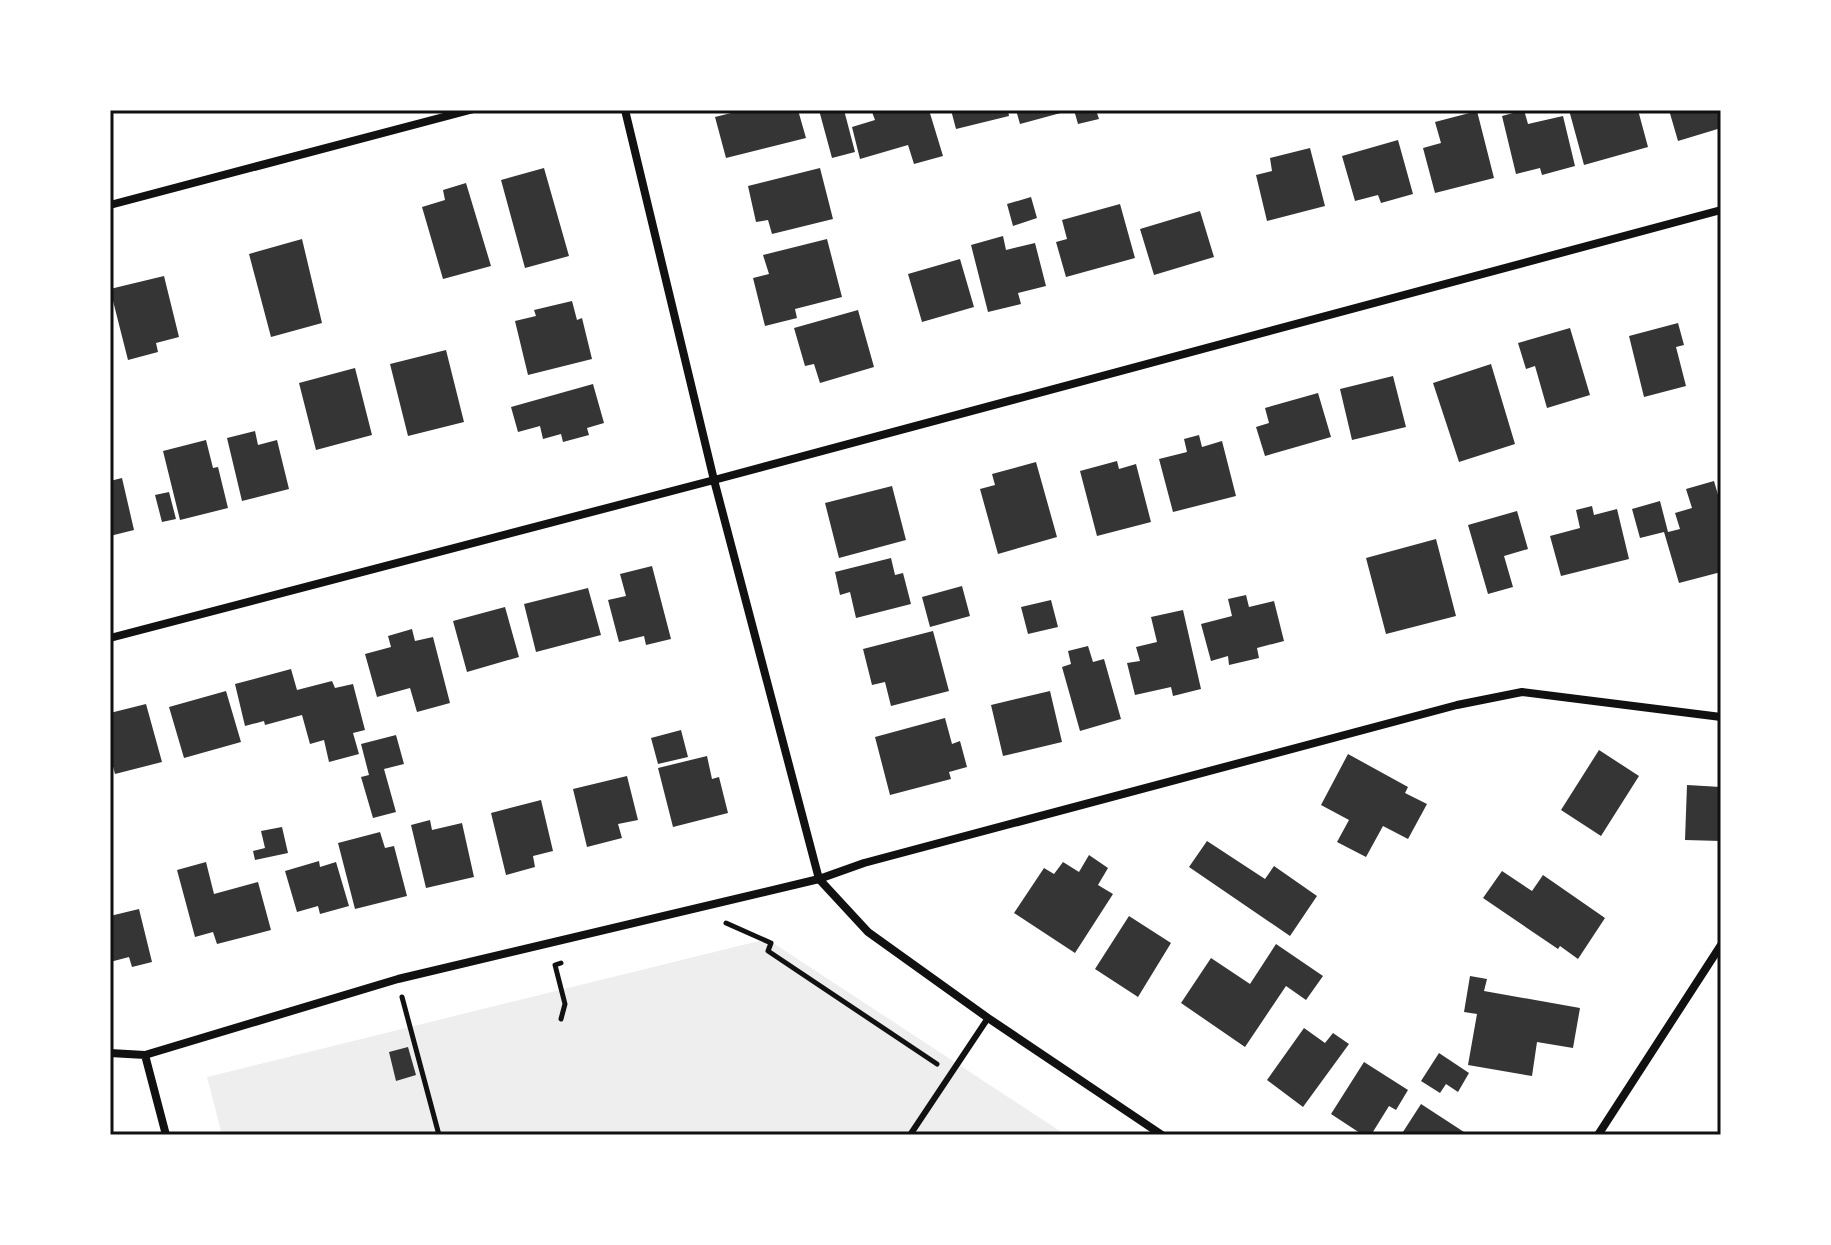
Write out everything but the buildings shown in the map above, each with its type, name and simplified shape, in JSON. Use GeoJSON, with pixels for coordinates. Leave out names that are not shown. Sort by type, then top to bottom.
{"type":"FeatureCollection","features":[{"type":"Feature","properties":{"kind":"street"},"geometry":{"type":"LineString","coordinates":[[110,205],[470,110]]}},
{"type":"Feature","properties":{"kind":"street"},"geometry":{"type":"LineString","coordinates":[[625,110],[714,480],[819,879],[868,932],[988,1018],[1162,1135]]}},
{"type":"Feature","properties":{"kind":"street"},"geometry":{"type":"LineString","coordinates":[[110,638],[1721,210]]}},
{"type":"Feature","properties":{"kind":"street"},"geometry":{"type":"LineString","coordinates":[[110,1053],[145,1055],[398,979],[819,879],[864,863],[1457,705],[1522,692],[1721,717]]}},
{"type":"Feature","properties":{"kind":"street"},"geometry":{"type":"LineString","coordinates":[[1598,1135],[1721,945]]}},
{"type":"Feature","properties":{"kind":"street"},"geometry":{"type":"LineString","coordinates":[[145,1055],[166,1135]]}},
{"type":"Feature","properties":{"kind":"lane"},"geometry":{"type":"LineString","coordinates":[[910,1135],[988,1018]]}},
{"type":"Feature","properties":{"kind":"path"},"geometry":{"type":"LineString","coordinates":[[714,922],[729,923],[771,943],[768,951],[951,1073]]}},
{"type":"Feature","properties":{"kind":"path"},"geometry":{"type":"LineString","coordinates":[[561,1019],[565,1004],[555,965],[569,961]]}},
{"type":"Feature","properties":{"kind":"path"},"geometry":{"type":"LineString","coordinates":[[398,979],[439,1135]]}},
{"type":"Feature","properties":{"kind":"shaded area"},"geometry":{"type":"Polygon","coordinates":[[[767,939],[1066,1135],[222,1135],[207,1077],[767,939]]]}}]}
